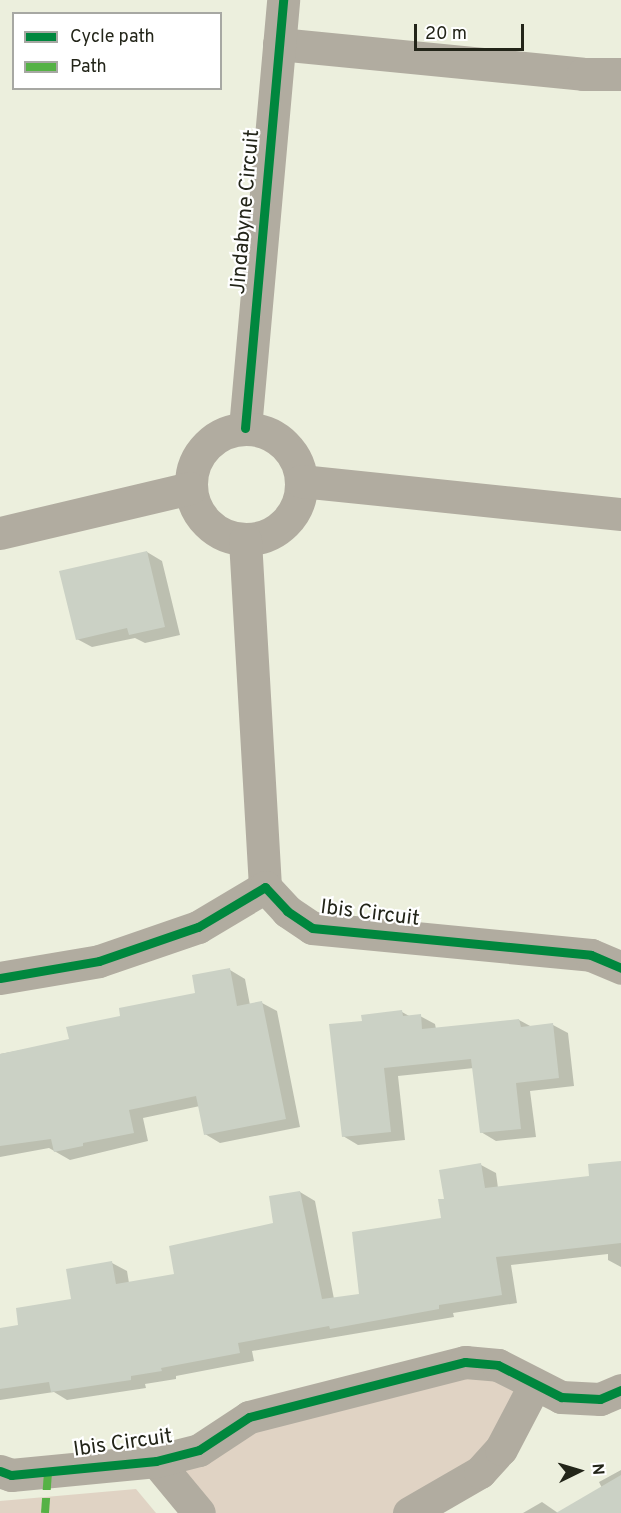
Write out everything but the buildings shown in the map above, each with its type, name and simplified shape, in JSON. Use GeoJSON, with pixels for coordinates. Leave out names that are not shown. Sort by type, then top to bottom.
{"type":"FeatureCollection","features":[{"type":"Feature","properties":{"kind":"street","name":"Jindabyne Circuit"},"geometry":{"type":"LineString","coordinates":[[245,428],[283,0]]}},
{"type":"Feature","properties":{"kind":"street"},"geometry":{"type":"LineString","coordinates":[[279,44],[583,74],[621,74]]}},
{"type":"Feature","properties":{"kind":"street"},"geometry":{"type":"LineString","coordinates":[[245,428],[266,432],[284,443],[296,460],[301,481],[298,503],[286,522],[267,535],[245,540],[225,536],[207,525],[196,508],[190,488],[193,466],[205,446],[223,433],[245,428]]}},
{"type":"Feature","properties":{"kind":"street"},"geometry":{"type":"LineString","coordinates":[[301,481],[621,514]]}},
{"type":"Feature","properties":{"kind":"street"},"geometry":{"type":"LineString","coordinates":[[0,533],[190,488]]}},
{"type":"Feature","properties":{"kind":"street"},"geometry":{"type":"LineString","coordinates":[[0,978],[99,961],[198,927],[265,887],[245,540]]}},
{"type":"Feature","properties":{"kind":"street","name":"Ibis Circuit"},"geometry":{"type":"LineString","coordinates":[[265,887],[287,911],[312,928],[591,955],[621,968]]}},
{"type":"Feature","properties":{"kind":"street","name":"Ibis Circuit"},"geometry":{"type":"LineString","coordinates":[[0,1472],[11,1475],[156,1461],[199,1450],[249,1417],[465,1362],[498,1365],[561,1397],[600,1399],[621,1390]]}},
{"type":"Feature","properties":{"kind":"street"},"geometry":{"type":"LineString","coordinates":[[410,1513],[480,1472],[501,1449],[535,1384]]}},
{"type":"Feature","properties":{"kind":"street","name":"Ibis Circuit"},"geometry":{"type":"LineString","coordinates":[[156,1461],[199,1513]]}},
{"type":"Feature","properties":{"kind":"shaded area"},"geometry":{"type":"Polygon","coordinates":[[[465,1362],[535,1384],[501,1449],[409,1513],[199,1513],[156,1461],[465,1362]]]}},
{"type":"Feature","properties":{"kind":"shaded area"},"geometry":{"type":"Polygon","coordinates":[[[136,1489],[156,1513],[0,1513],[0,1501],[136,1489]]]}},
{"type":"Feature","properties":{"kind":"marked path"},"geometry":{"type":"LineString","coordinates":[[45,1513],[48,1472]]}},
{"type":"Feature","properties":{"kind":"cycle path"},"geometry":{"type":"LineString","coordinates":[[245,428],[283,0]]}},
{"type":"Feature","properties":{"kind":"cycle path"},"geometry":{"type":"LineString","coordinates":[[0,978],[99,961],[198,927],[265,887],[287,911],[312,928],[591,955],[621,968]]}},
{"type":"Feature","properties":{"kind":"cycle path"},"geometry":{"type":"LineString","coordinates":[[0,1471],[11,1475],[156,1461],[199,1450],[249,1417],[465,1362],[498,1365],[561,1397],[600,1399],[621,1390]]}}]}
